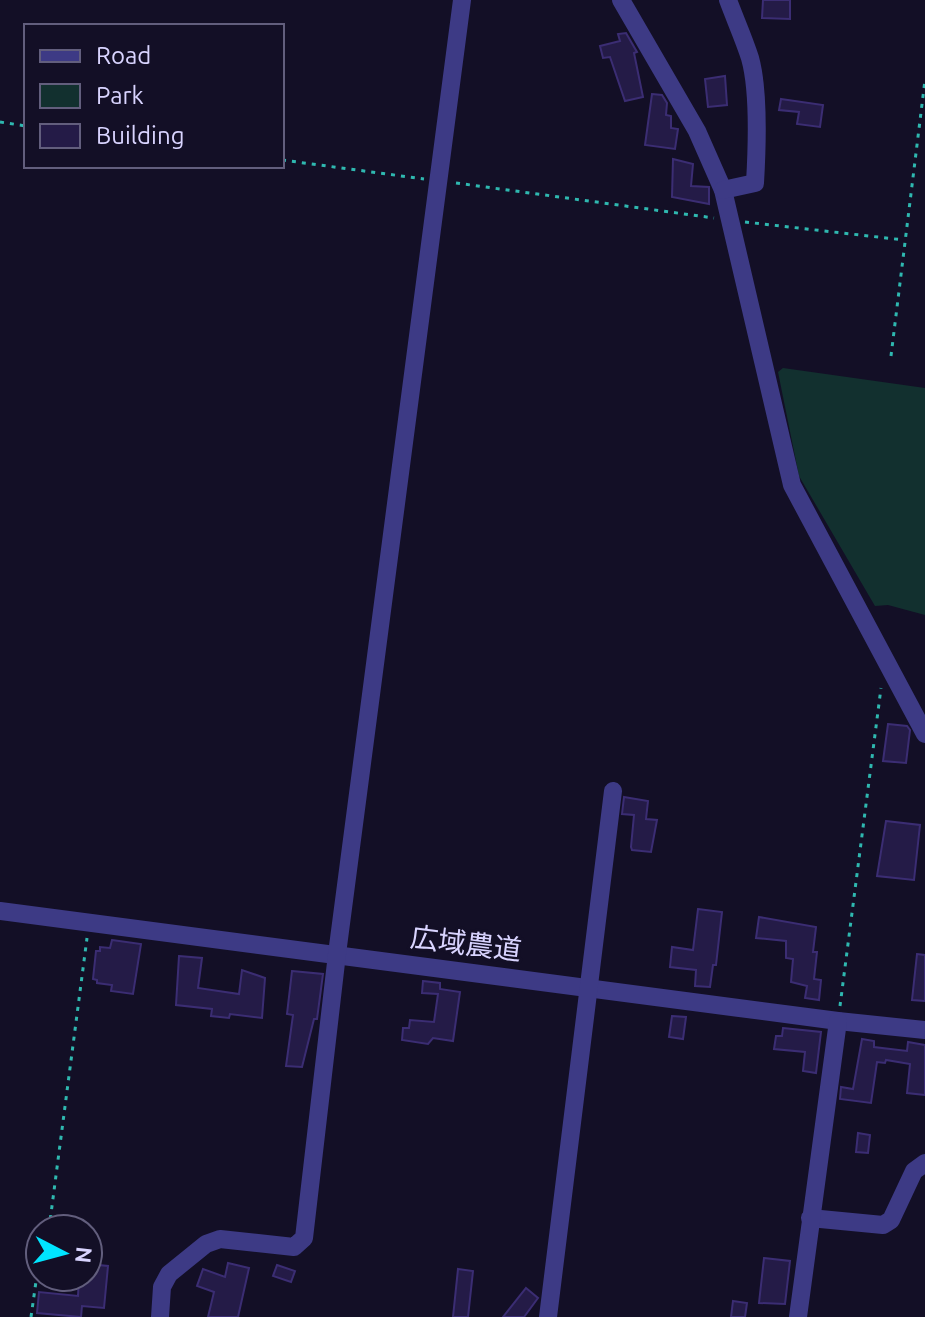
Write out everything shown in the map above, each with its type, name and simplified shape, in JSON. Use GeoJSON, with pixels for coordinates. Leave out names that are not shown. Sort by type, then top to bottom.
{"type":"FeatureCollection","features":[{"type":"Feature","properties":{"kind":"street"},"geometry":{"type":"LineString","coordinates":[[160,1317],[162,1287],[169,1274],[206,1244],[220,1239],[294,1247],[304,1238],[337,954],[462,0]]}},
{"type":"Feature","properties":{"kind":"street"},"geometry":{"type":"LineString","coordinates":[[621,0],[697,131],[723,190],[792,485],[925,734]]}},
{"type":"Feature","properties":{"kind":"street"},"geometry":{"type":"LineString","coordinates":[[723,190],[755,183],[756,171],[751,61],[728,0]]}},
{"type":"Feature","properties":{"kind":"street"},"geometry":{"type":"LineString","coordinates":[[548,1317],[613,791]]}},
{"type":"Feature","properties":{"kind":"street","name":"広域農道"},"geometry":{"type":"LineString","coordinates":[[0,911],[925,1030]]}},
{"type":"Feature","properties":{"kind":"street"},"geometry":{"type":"LineString","coordinates":[[798,1317],[838,1021]]}},
{"type":"Feature","properties":{"kind":"street"},"geometry":{"type":"LineString","coordinates":[[810,1218],[883,1225],[891,1220],[914,1171],[925,1163]]}},
{"type":"Feature","properties":{"kind":"path"},"geometry":{"type":"LineString","coordinates":[[891,356],[925,80]]}},
{"type":"Feature","properties":{"kind":"path"},"geometry":{"type":"LineString","coordinates":[[0,122],[24,126]]}},
{"type":"Feature","properties":{"kind":"path"},"geometry":{"type":"LineString","coordinates":[[284,160],[729,220],[904,240]]}},
{"type":"Feature","properties":{"kind":"path"},"geometry":{"type":"LineString","coordinates":[[838,1021],[881,686],[896,677]]}},
{"type":"Feature","properties":{"kind":"path"},"geometry":{"type":"LineString","coordinates":[[51,1213],[89,922]]}},
{"type":"Feature","properties":{"kind":"path"},"geometry":{"type":"LineString","coordinates":[[31,1317],[34,1293]]}},
{"type":"Feature","properties":{"kind":"green space"},"geometry":{"type":"Polygon","coordinates":[[[783,368],[925,388],[925,615],[888,605],[875,606],[799,476],[778,372],[783,368]]]}},
{"type":"Feature","properties":{"kind":"building"},"geometry":{"type":"Polygon","coordinates":[[[763,0],[790,0],[790,19],[762,18],[763,0]]]}},
{"type":"Feature","properties":{"kind":"building"},"geometry":{"type":"Polygon","coordinates":[[[626,33],[637,52],[634,53],[643,97],[625,101],[610,57],[603,58],[600,46],[620,41],[618,34],[626,33]]]}},
{"type":"Feature","properties":{"kind":"building"},"geometry":{"type":"Polygon","coordinates":[[[725,76],[727,105],[708,107],[705,79],[725,76]]]}},
{"type":"Feature","properties":{"kind":"building"},"geometry":{"type":"Polygon","coordinates":[[[652,94],[662,95],[667,103],[666,115],[671,116],[671,128],[678,129],[675,149],[645,145],[652,94]]]}},
{"type":"Feature","properties":{"kind":"building"},"geometry":{"type":"Polygon","coordinates":[[[781,99],[823,105],[820,127],[797,124],[799,112],[779,110],[781,99]]]}},
{"type":"Feature","properties":{"kind":"building"},"geometry":{"type":"Polygon","coordinates":[[[673,159],[693,164],[691,186],[709,187],[709,204],[672,197],[673,159]]]}},
{"type":"Feature","properties":{"kind":"building"},"geometry":{"type":"Polygon","coordinates":[[[888,724],[907,726],[910,730],[906,763],[883,761],[888,724]]]}},
{"type":"Feature","properties":{"kind":"building"},"geometry":{"type":"Polygon","coordinates":[[[624,797],[648,801],[646,819],[657,820],[651,852],[632,850],[634,815],[622,814],[624,797]]]}},
{"type":"Feature","properties":{"kind":"building"},"geometry":{"type":"Polygon","coordinates":[[[886,821],[920,825],[914,880],[877,876],[886,821]]]}},
{"type":"Feature","properties":{"kind":"building"},"geometry":{"type":"Polygon","coordinates":[[[698,909],[722,912],[716,965],[713,965],[710,987],[695,986],[696,970],[670,967],[672,947],[693,950],[698,909]]]}},
{"type":"Feature","properties":{"kind":"building"},"geometry":{"type":"Polygon","coordinates":[[[759,917],[816,927],[814,979],[821,980],[819,1000],[805,998],[807,986],[791,982],[793,959],[786,958],[786,941],[756,938],[759,917]]]}},
{"type":"Feature","properties":{"kind":"building"},"geometry":{"type":"Polygon","coordinates":[[[112,940],[141,944],[133,994],[111,991],[112,985],[97,983],[93,979],[96,951],[100,951],[100,947],[110,948],[112,940]]]}},
{"type":"Feature","properties":{"kind":"building"},"geometry":{"type":"Polygon","coordinates":[[[917,954],[925,955],[925,1001],[912,1000],[917,954]]]}},
{"type":"Feature","properties":{"kind":"building"},"geometry":{"type":"Polygon","coordinates":[[[179,956],[202,958],[198,988],[239,994],[242,970],[265,978],[262,1018],[230,1014],[229,1018],[211,1016],[212,1009],[176,1005],[179,956]]]}},
{"type":"Feature","properties":{"kind":"building"},"geometry":{"type":"Polygon","coordinates":[[[292,971],[323,974],[317,1019],[314,1019],[302,1067],[286,1066],[293,1015],[287,1014],[292,971]]]}},
{"type":"Feature","properties":{"kind":"building"},"geometry":{"type":"Polygon","coordinates":[[[423,981],[440,983],[440,989],[460,992],[453,1041],[433,1038],[428,1044],[402,1040],[403,1028],[409,1028],[410,1020],[434,1022],[438,994],[422,993],[423,981]]]}},
{"type":"Feature","properties":{"kind":"building"},"geometry":{"type":"Polygon","coordinates":[[[672,1016],[686,1017],[683,1039],[669,1037],[672,1016]]]}},
{"type":"Feature","properties":{"kind":"building"},"geometry":{"type":"Polygon","coordinates":[[[783,1028],[821,1032],[816,1073],[803,1071],[805,1052],[774,1049],[776,1036],[782,1036],[783,1028]]]}},
{"type":"Feature","properties":{"kind":"building"},"geometry":{"type":"Polygon","coordinates":[[[862,1039],[874,1041],[874,1047],[907,1051],[908,1042],[925,1045],[925,1095],[907,1093],[910,1064],[886,1060],[885,1063],[877,1062],[871,1103],[840,1099],[841,1087],[853,1089],[862,1039]]]}},
{"type":"Feature","properties":{"kind":"building"},"geometry":{"type":"Polygon","coordinates":[[[858,1133],[870,1135],[868,1153],[856,1152],[858,1133]]]}},
{"type":"Feature","properties":{"kind":"building"},"geometry":{"type":"Polygon","coordinates":[[[764,1258],[790,1261],[785,1304],[759,1303],[764,1258]]]}},
{"type":"Feature","properties":{"kind":"building"},"geometry":{"type":"Polygon","coordinates":[[[228,1263],[249,1268],[238,1317],[208,1317],[214,1292],[197,1286],[203,1269],[225,1277],[228,1263]]]}},
{"type":"Feature","properties":{"kind":"building"},"geometry":{"type":"Polygon","coordinates":[[[277,1265],[295,1271],[291,1282],[273,1276],[277,1265]]]}},
{"type":"Feature","properties":{"kind":"building"},"geometry":{"type":"Polygon","coordinates":[[[104,1266],[108,1266],[104,1308],[82,1306],[81,1317],[37,1313],[39,1293],[78,1296],[78,1293],[104,1293],[104,1266]]]}},
{"type":"Feature","properties":{"kind":"building"},"geometry":{"type":"Polygon","coordinates":[[[458,1269],[473,1271],[468,1317],[453,1317],[458,1269]]]}},
{"type":"Feature","properties":{"kind":"building"},"geometry":{"type":"Polygon","coordinates":[[[526,1288],[538,1298],[524,1317],[503,1317],[526,1288]]]}},
{"type":"Feature","properties":{"kind":"building"},"geometry":{"type":"Polygon","coordinates":[[[733,1301],[747,1303],[745,1317],[731,1317],[733,1301]]]}}]}
